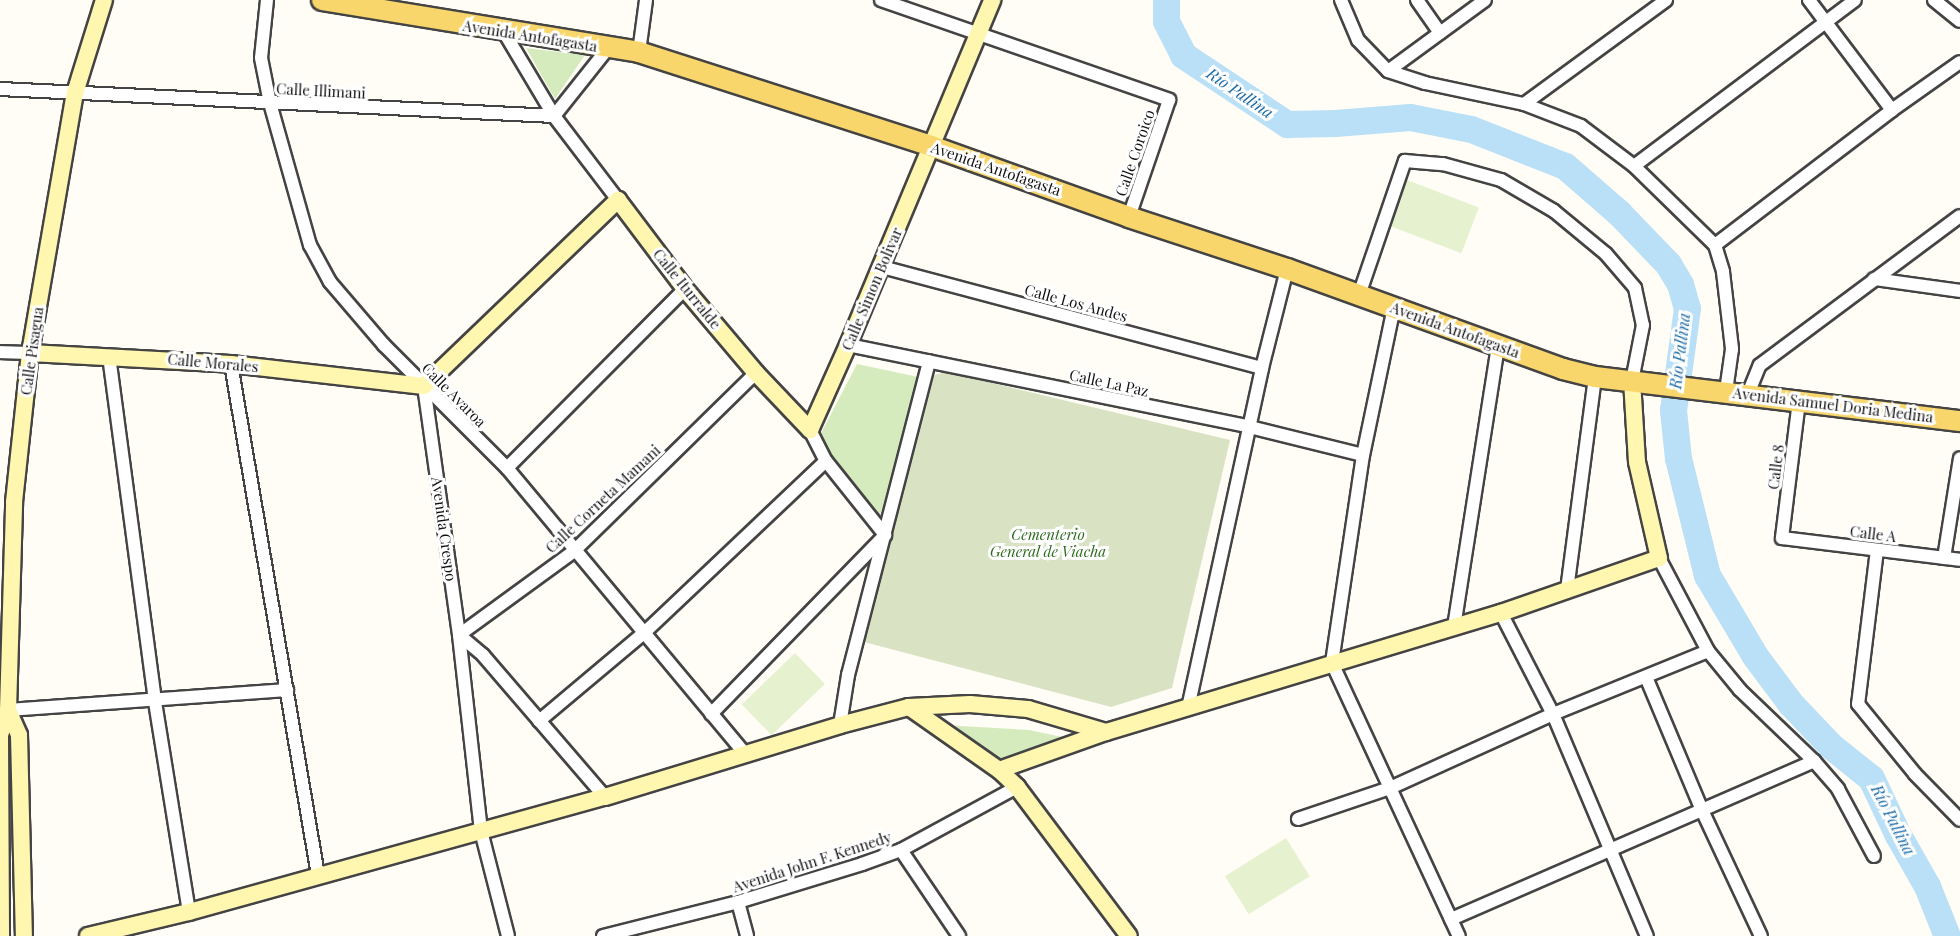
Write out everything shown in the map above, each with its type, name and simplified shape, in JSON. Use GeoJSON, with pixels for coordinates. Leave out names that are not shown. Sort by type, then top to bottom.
{"type":"FeatureCollection","features":[{"type":"Feature","properties":{"kind":"main road","name":"Calle Pisagua"},"geometry":{"type":"LineString","coordinates":[[8,710],[5,597],[30,353],[75,93],[104,0]]}},
{"type":"Feature","properties":{"kind":"main road","name":"Avenida Antofagasta"},"geometry":{"type":"LineString","coordinates":[[322,0],[504,32],[639,52],[931,146],[1129,217],[1287,268],[1563,369],[1595,377],[1658,383]]}},
{"type":"Feature","properties":{"kind":"main road","name":"Calle Simon Bolivar"},"geometry":{"type":"LineString","coordinates":[[810,429],[882,267],[992,0]]}},
{"type":"Feature","properties":{"kind":"main road"},"geometry":{"type":"LineString","coordinates":[[424,386],[618,200]]}},
{"type":"Feature","properties":{"kind":"main road","name":"Calle Iturralde"},"geometry":{"type":"LineString","coordinates":[[618,200],[685,289],[756,373],[810,429]]}},
{"type":"Feature","properties":{"kind":"main road","name":"Calle Morales"},"geometry":{"type":"LineString","coordinates":[[30,353],[231,363],[424,386]]}},
{"type":"Feature","properties":{"kind":"main road"},"geometry":{"type":"LineString","coordinates":[[999,770],[1106,732],[1501,613],[1659,558],[1637,462],[1632,381]]}},
{"type":"Feature","properties":{"kind":"main road","name":"Avenida Samuel Doria Medina"},"geometry":{"type":"LineString","coordinates":[[1658,383],[1960,421]]}},
{"type":"Feature","properties":{"kind":"main road"},"geometry":{"type":"LineString","coordinates":[[88,936],[189,912],[605,797],[840,725],[909,707],[970,704],[1028,709],[1106,732]]}},
{"type":"Feature","properties":{"kind":"main road"},"geometry":{"type":"LineString","coordinates":[[909,707],[999,770],[1017,786],[1129,936]]}},
{"type":"Feature","properties":{"kind":"main road"},"geometry":{"type":"LineString","coordinates":[[1,936],[0,737],[8,710]]}},
{"type":"Feature","properties":{"kind":"main road"},"geometry":{"type":"LineString","coordinates":[[8,710],[19,735],[24,936]]}},
{"type":"Feature","properties":{"kind":"street","name":"Calle Avaroa"},"geometry":{"type":"LineString","coordinates":[[267,0],[261,58],[270,103],[310,245],[330,282],[384,345],[507,468],[746,755]]}},
{"type":"Feature","properties":{"kind":"street"},"geometry":{"type":"LineString","coordinates":[[639,52],[646,0]]}},
{"type":"Feature","properties":{"kind":"street"},"geometry":{"type":"LineString","coordinates":[[881,0],[978,33]]}},
{"type":"Feature","properties":{"kind":"street"},"geometry":{"type":"LineString","coordinates":[[1341,0],[1358,40],[1388,71],[1425,82],[1524,104],[1581,126],[1634,166],[1715,245],[1724,272],[1732,349],[1726,392]]}},
{"type":"Feature","properties":{"kind":"street"},"geometry":{"type":"LineString","coordinates":[[1417,0],[1440,33]]}},
{"type":"Feature","properties":{"kind":"street"},"geometry":{"type":"LineString","coordinates":[[1388,71],[1485,0]]}},
{"type":"Feature","properties":{"kind":"street"},"geometry":{"type":"LineString","coordinates":[[1524,104],[1666,0]]}},
{"type":"Feature","properties":{"kind":"street"},"geometry":{"type":"LineString","coordinates":[[1809,0],[1892,110]]}},
{"type":"Feature","properties":{"kind":"street"},"geometry":{"type":"LineString","coordinates":[[1634,166],[1855,0]]}},
{"type":"Feature","properties":{"kind":"street"},"geometry":{"type":"LineString","coordinates":[[1934,0],[1960,21]]}},
{"type":"Feature","properties":{"kind":"street","name":"Calle Iturralde"},"geometry":{"type":"LineString","coordinates":[[504,32],[554,116],[618,200]]}},
{"type":"Feature","properties":{"kind":"street","name":"Calle Coroico"},"geometry":{"type":"LineString","coordinates":[[978,33],[1169,100],[1129,217]]}},
{"type":"Feature","properties":{"kind":"street"},"geometry":{"type":"LineString","coordinates":[[554,116],[608,48]]}},
{"type":"Feature","properties":{"kind":"street"},"geometry":{"type":"LineString","coordinates":[[1715,245],[1892,110],[1960,62]]}},
{"type":"Feature","properties":{"kind":"street","name":"Calle Illimani"},"geometry":{"type":"LineString","coordinates":[[0,89],[554,116]]}},
{"type":"Feature","properties":{"kind":"street"},"geometry":{"type":"LineString","coordinates":[[1359,295],[1405,161],[1443,164],[1501,180],[1554,211],[1606,254],[1635,288],[1643,325],[1632,381]]}},
{"type":"Feature","properties":{"kind":"street"},"geometry":{"type":"LineString","coordinates":[[1748,394],[1760,365],[1960,216]]}},
{"type":"Feature","properties":{"kind":"street","name":"Calle Los Andes"},"geometry":{"type":"LineString","coordinates":[[882,267],[1262,368]]}},
{"type":"Feature","properties":{"kind":"street"},"geometry":{"type":"LineString","coordinates":[[1188,708],[1262,368],[1287,268]]}},
{"type":"Feature","properties":{"kind":"street"},"geometry":{"type":"LineString","coordinates":[[1874,279],[1960,291]]}},
{"type":"Feature","properties":{"kind":"street"},"geometry":{"type":"LineString","coordinates":[[507,468],[685,289]]}},
{"type":"Feature","properties":{"kind":"street"},"geometry":{"type":"LineString","coordinates":[[1394,307],[1363,455],[1332,663],[1459,936]]}},
{"type":"Feature","properties":{"kind":"street","name":"Calle La Paz"},"geometry":{"type":"LineString","coordinates":[[848,345],[1250,427],[1363,455]]}},
{"type":"Feature","properties":{"kind":"street"},"geometry":{"type":"LineString","coordinates":[[1454,627],[1498,347]]}},
{"type":"Feature","properties":{"kind":"street","name":"Calle Morales"},"geometry":{"type":"LineString","coordinates":[[0,352],[30,353]]}},
{"type":"Feature","properties":{"kind":"street"},"geometry":{"type":"LineString","coordinates":[[110,356],[155,702],[189,912]]}},
{"type":"Feature","properties":{"kind":"street"},"geometry":{"type":"LineString","coordinates":[[840,725],[848,675],[928,361]]}},
{"type":"Feature","properties":{"kind":"street"},"geometry":{"type":"LineString","coordinates":[[231,363],[318,875]]}},
{"type":"Feature","properties":{"kind":"street","name":"Calle Corneta Mamani"},"geometry":{"type":"LineString","coordinates":[[459,635],[574,551],[756,373]]}},
{"type":"Feature","properties":{"kind":"street"},"geometry":{"type":"LineString","coordinates":[[1568,590],[1595,377]]}},
{"type":"Feature","properties":{"kind":"street","name":"Avenida Crespo"},"geometry":{"type":"LineString","coordinates":[[424,386],[459,635],[480,831],[508,936]]}},
{"type":"Feature","properties":{"kind":"street","name":"Calle 8"},"geometry":{"type":"LineString","coordinates":[[1782,538],[1799,400]]}},
{"type":"Feature","properties":{"kind":"street","name":"Calle Iturralde"},"geometry":{"type":"LineString","coordinates":[[810,429],[826,461],[885,535]]}},
{"type":"Feature","properties":{"kind":"street"},"geometry":{"type":"LineString","coordinates":[[1944,558],[1960,458]]}},
{"type":"Feature","properties":{"kind":"street"},"geometry":{"type":"LineString","coordinates":[[539,721],[644,633],[826,461]]}},
{"type":"Feature","properties":{"kind":"street"},"geometry":{"type":"LineString","coordinates":[[711,714],[885,535]]}},
{"type":"Feature","properties":{"kind":"street","name":"Calle A"},"geometry":{"type":"LineString","coordinates":[[1782,538],[1960,560]]}},
{"type":"Feature","properties":{"kind":"street"},"geometry":{"type":"LineString","coordinates":[[1877,550],[1858,704],[1915,774],[1960,820]]}},
{"type":"Feature","properties":{"kind":"street"},"geometry":{"type":"LineString","coordinates":[[1659,558],[1708,651],[1740,690],[1814,760],[1838,789],[1874,856]]}},
{"type":"Feature","properties":{"kind":"street"},"geometry":{"type":"LineString","coordinates":[[1501,613],[1553,714],[1647,936]]}},
{"type":"Feature","properties":{"kind":"street"},"geometry":{"type":"LineString","coordinates":[[459,635],[483,655],[605,797]]}},
{"type":"Feature","properties":{"kind":"street"},"geometry":{"type":"LineString","coordinates":[[1298,819],[1390,788],[1553,714],[1708,651]]}},
{"type":"Feature","properties":{"kind":"street"},"geometry":{"type":"LineString","coordinates":[[1646,677],[1701,808],[1761,936]]}},
{"type":"Feature","properties":{"kind":"street"},"geometry":{"type":"LineString","coordinates":[[8,710],[155,702],[287,690]]}},
{"type":"Feature","properties":{"kind":"street"},"geometry":{"type":"LineString","coordinates":[[1451,919],[1814,760]]}},
{"type":"Feature","properties":{"kind":"street","name":"Avenida John F. Kennedy"},"geometry":{"type":"LineString","coordinates":[[603,936],[628,933],[738,902],[901,850],[1017,786]]}},
{"type":"Feature","properties":{"kind":"street"},"geometry":{"type":"LineString","coordinates":[[1,829],[23,829]]}},
{"type":"Feature","properties":{"kind":"street"},"geometry":{"type":"LineString","coordinates":[[901,850],[959,936]]}},
{"type":"Feature","properties":{"kind":"street"},"geometry":{"type":"LineString","coordinates":[[738,902],[747,936]]}},
{"type":"Feature","properties":{"kind":"green space"},"geometry":{"type":"Polygon","coordinates":[[[526,48],[585,55],[555,99],[526,48]]]}},
{"type":"Feature","properties":{"kind":"green space"},"geometry":{"type":"Polygon","coordinates":[[[1407,180],[1479,208],[1461,253],[1389,226],[1407,180]]]}},
{"type":"Feature","properties":{"kind":"green space"},"geometry":{"type":"Polygon","coordinates":[[[857,364],[923,378],[880,515],[818,439],[857,364]]]}},
{"type":"Feature","properties":{"kind":"green space","name":"Cementerio General de Viacha"},"geometry":{"type":"Polygon","coordinates":[[[946,372],[1230,440],[1172,688],[1111,707],[864,642],[934,375],[946,372]]]}},
{"type":"Feature","properties":{"kind":"green space"},"geometry":{"type":"Polygon","coordinates":[[[795,653],[825,684],[772,735],[742,704],[795,653]]]}},
{"type":"Feature","properties":{"kind":"green space"},"geometry":{"type":"Polygon","coordinates":[[[942,725],[1029,730],[1067,738],[993,762],[942,725]]]}},
{"type":"Feature","properties":{"kind":"green space"},"geometry":{"type":"Polygon","coordinates":[[[1286,838],[1310,876],[1249,914],[1225,876],[1286,838]]]}},
{"type":"Feature","properties":{"kind":"waterway","name":"Río Pallina"},"geometry":{"type":"LineString","coordinates":[[1166,0],[1166,21],[1183,55],[1287,124],[1410,117],[1471,129],[1565,166],[1619,213],[1668,264],[1680,284],[1687,308],[1673,410],[1678,458],[1707,575],[1755,656],[1790,703],[1831,746],[1871,778],[1898,835],[1927,886],[1947,936]]}}]}
